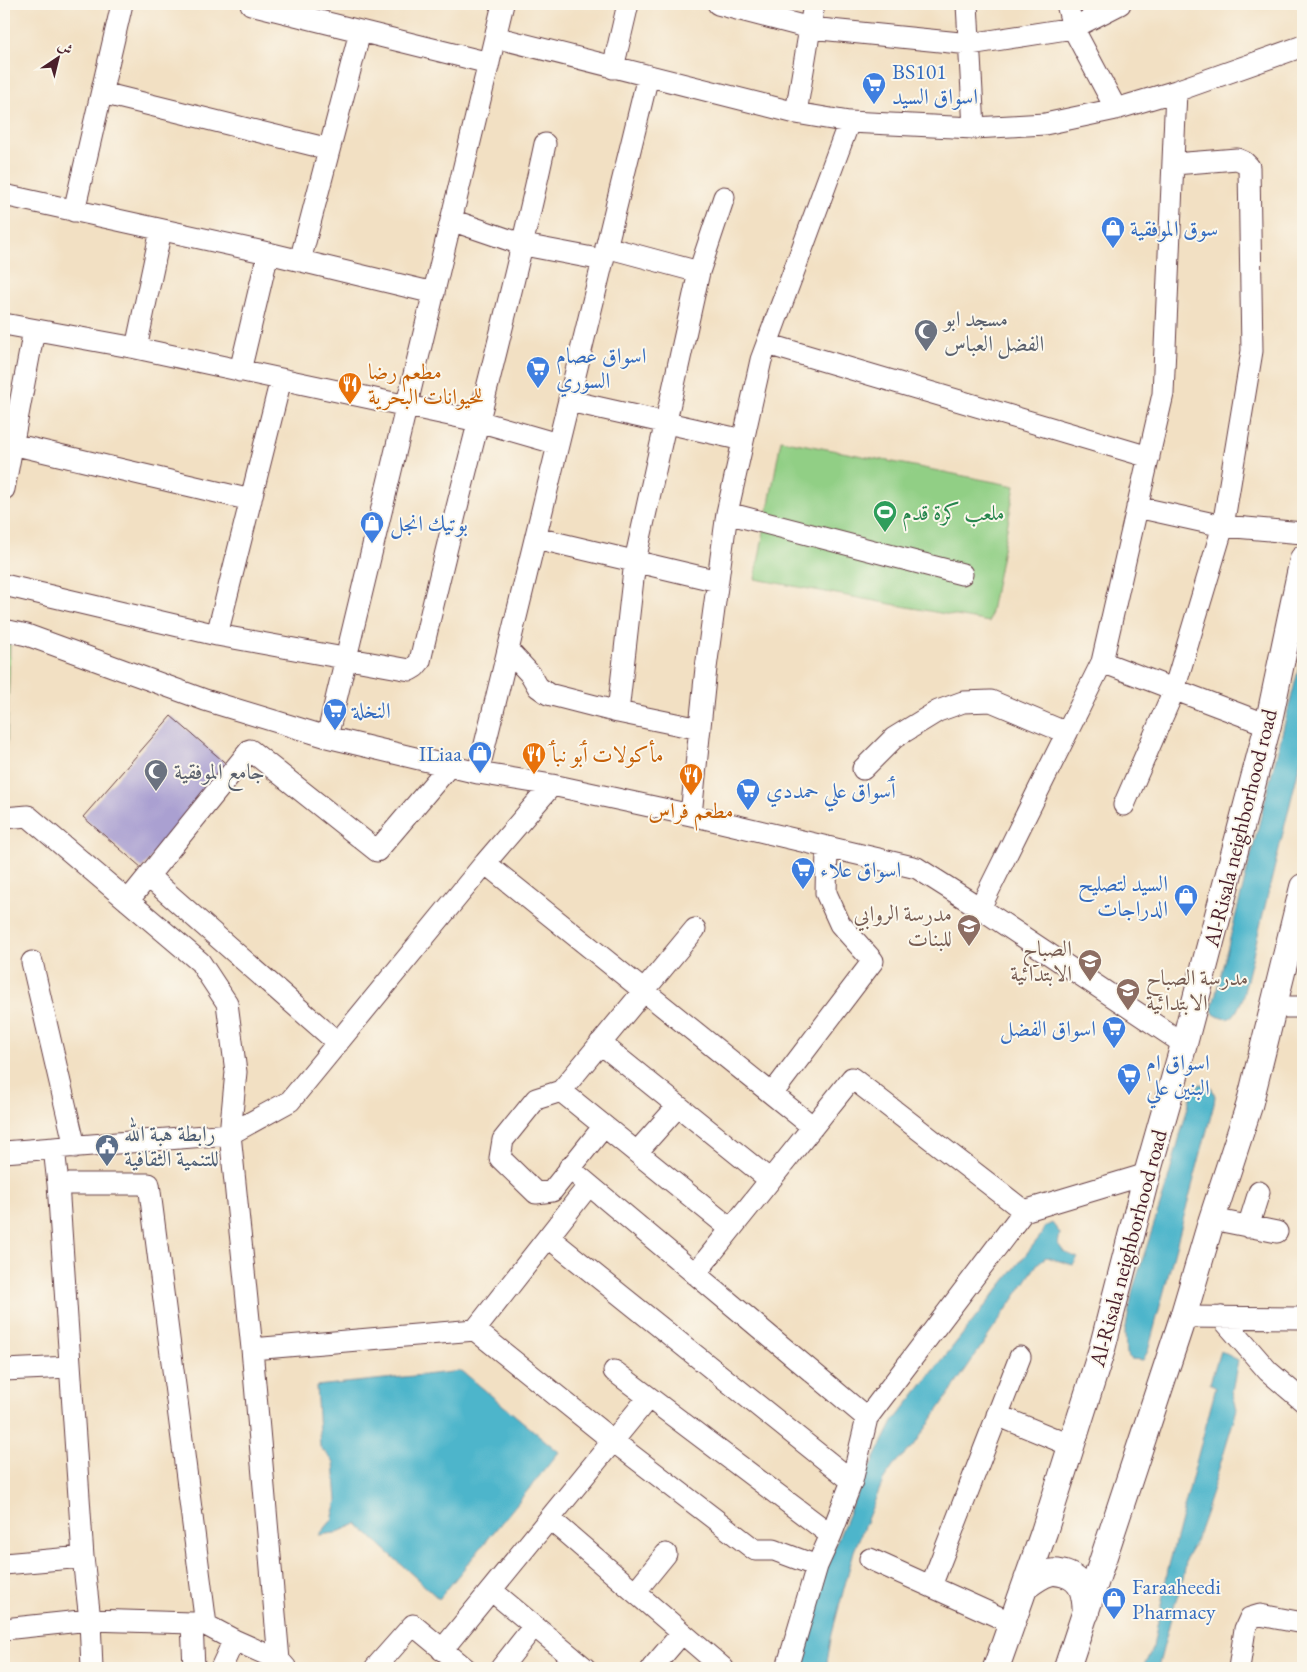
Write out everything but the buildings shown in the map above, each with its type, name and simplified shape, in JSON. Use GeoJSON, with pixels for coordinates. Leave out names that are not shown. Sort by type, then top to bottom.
{"type":"FeatureCollection","features":[{"type":"Feature","properties":{"kind":"main road","name":"Al-Risala neighborhood road"},"geometry":{"type":"LineString","coordinates":[[996,1668],[1044,1532],[1102,1349],[1147,1174],[1184,1044],[1268,726],[1298,608],[1302,565]]}},
{"type":"Feature","properties":{"kind":"main road"},"geometry":{"type":"LineString","coordinates":[[1067,1668],[1183,1317],[1212,1219],[1249,1106],[1293,1003],[1303,887]]}},
{"type":"Feature","properties":{"kind":"main road"},"geometry":{"type":"LineString","coordinates":[[1044,1532],[1058,1553],[1066,1560],[1077,1564],[1098,1560],[1106,1550]]}},
{"type":"Feature","properties":{"kind":"main road"},"geometry":{"type":"LineString","coordinates":[[1025,1586],[1049,1572],[1059,1572],[1072,1576],[1080,1583],[1084,1594],[1086,1614]]}},
{"type":"Feature","properties":{"kind":"street"},"geometry":{"type":"LineString","coordinates":[[74,211],[122,4]]}},
{"type":"Feature","properties":{"kind":"street"},"geometry":{"type":"LineString","coordinates":[[251,4],[489,63]]}},
{"type":"Feature","properties":{"kind":"street"},"geometry":{"type":"LineString","coordinates":[[327,737],[503,4]]}},
{"type":"Feature","properties":{"kind":"street"},"geometry":{"type":"LineString","coordinates":[[613,68],[628,4]]}},
{"type":"Feature","properties":{"kind":"street"},"geometry":{"type":"LineString","coordinates":[[718,4],[810,28],[970,44],[1073,28],[1120,4]]}},
{"type":"Feature","properties":{"kind":"street"},"geometry":{"type":"LineString","coordinates":[[796,113],[814,4]]}},
{"type":"Feature","properties":{"kind":"street"},"geometry":{"type":"LineString","coordinates":[[967,4],[974,128]]}},
{"type":"Feature","properties":{"kind":"street"},"geometry":{"type":"LineString","coordinates":[[1067,4],[1073,28],[1116,109]]}},
{"type":"Feature","properties":{"kind":"street"},"geometry":{"type":"LineString","coordinates":[[300,261],[360,32]]}},
{"type":"Feature","properties":{"kind":"street"},"geometry":{"type":"LineString","coordinates":[[495,37],[796,113],[849,122],[974,128],[1045,124],[1116,109],[1176,91],[1303,46]]}},
{"type":"Feature","properties":{"kind":"street"},"geometry":{"type":"LineString","coordinates":[[478,773],[648,76]]}},
{"type":"Feature","properties":{"kind":"street"},"geometry":{"type":"LineString","coordinates":[[980,908],[1102,662],[1163,394],[1176,91]]}},
{"type":"Feature","properties":{"kind":"street"},"geometry":{"type":"LineString","coordinates":[[102,93],[329,149]]}},
{"type":"Feature","properties":{"kind":"street"},"geometry":{"type":"LineString","coordinates":[[691,815],[727,513],[761,360],[849,122]]}},
{"type":"Feature","properties":{"kind":"street"},"geometry":{"type":"LineString","coordinates":[[4,585],[217,634],[410,670],[415,667],[420,661],[442,564],[524,245],[546,144]]}},
{"type":"Feature","properties":{"kind":"street"},"geometry":{"type":"LineString","coordinates":[[1124,804],[1174,690],[1223,526],[1252,351],[1249,168],[1244,162],[1237,159],[1174,164]]}},
{"type":"Feature","properties":{"kind":"street"},"geometry":{"type":"LineString","coordinates":[[4,194],[268,253],[434,293]]}},
{"type":"Feature","properties":{"kind":"street"},"geometry":{"type":"LineString","coordinates":[[618,712],[635,561],[664,422],[699,272],[724,197]]}},
{"type":"Feature","properties":{"kind":"street"},"geometry":{"type":"LineString","coordinates":[[451,220],[524,245],[605,254],[699,272]]}},
{"type":"Feature","properties":{"kind":"street"},"geometry":{"type":"LineString","coordinates":[[136,348],[161,230]]}},
{"type":"Feature","properties":{"kind":"street"},"geometry":{"type":"LineString","coordinates":[[240,371],[268,253]]}},
{"type":"Feature","properties":{"kind":"street"},"geometry":{"type":"LineString","coordinates":[[4,324],[136,348],[478,421],[558,444]]}},
{"type":"Feature","properties":{"kind":"street"},"geometry":{"type":"LineString","coordinates":[[4,489],[34,330]]}},
{"type":"Feature","properties":{"kind":"street"},"geometry":{"type":"LineString","coordinates":[[766,344],[1149,457]]}},
{"type":"Feature","properties":{"kind":"street"},"geometry":{"type":"LineString","coordinates":[[217,634],[281,380]]}},
{"type":"Feature","properties":{"kind":"street"},"geometry":{"type":"LineString","coordinates":[[569,401],[743,440]]}},
{"type":"Feature","properties":{"kind":"street"},"geometry":{"type":"LineString","coordinates":[[12,444],[251,500]]}},
{"type":"Feature","properties":{"kind":"street"},"geometry":{"type":"LineString","coordinates":[[1137,508],[1223,526],[1303,533]]}},
{"type":"Feature","properties":{"kind":"street"},"geometry":{"type":"LineString","coordinates":[[727,513],[962,574]]}},
{"type":"Feature","properties":{"kind":"street"},"geometry":{"type":"LineString","coordinates":[[536,538],[718,581]]}},
{"type":"Feature","properties":{"kind":"street"},"geometry":{"type":"LineString","coordinates":[[4,630],[27,635],[204,700],[327,737],[478,773],[552,785],[691,815],[917,868],[1184,1044]]}},
{"type":"Feature","properties":{"kind":"street"},"geometry":{"type":"LineString","coordinates":[[508,650],[531,675],[538,687],[548,694],[618,712],[700,729]]}},
{"type":"Feature","properties":{"kind":"street"},"geometry":{"type":"LineString","coordinates":[[1102,662],[1268,726]]}},
{"type":"Feature","properties":{"kind":"street"},"geometry":{"type":"LineString","coordinates":[[863,769],[894,738],[938,711],[963,702],[991,701],[1067,732]]}},
{"type":"Feature","properties":{"kind":"street"},"geometry":{"type":"LineString","coordinates":[[128,901],[250,750],[377,851],[450,765]]}},
{"type":"Feature","properties":{"kind":"street"},"geometry":{"type":"LineString","coordinates":[[4,1152],[230,1134],[290,1101],[485,863],[552,785]]}},
{"type":"Feature","properties":{"kind":"street"},"geometry":{"type":"LineString","coordinates":[[4,818],[28,816],[200,962],[227,1003],[236,1072],[230,1134],[282,1664]]}},
{"type":"Feature","properties":{"kind":"street"},"geometry":{"type":"LineString","coordinates":[[772,1094],[872,961],[840,924],[826,893],[827,846]]}},
{"type":"Feature","properties":{"kind":"street"},"geometry":{"type":"LineString","coordinates":[[485,863],[813,1127]]}},
{"type":"Feature","properties":{"kind":"street"},"geometry":{"type":"LineString","coordinates":[[148,876],[338,1043]]}},
{"type":"Feature","properties":{"kind":"street"},"geometry":{"type":"LineString","coordinates":[[604,1126],[552,1191],[536,1192],[500,1158],[503,1140],[536,1099],[561,1091],[695,929]]}},
{"type":"Feature","properties":{"kind":"street"},"geometry":{"type":"LineString","coordinates":[[32,962],[64,1148],[58,1184],[92,1668]]}},
{"type":"Feature","properties":{"kind":"street"},"geometry":{"type":"LineString","coordinates":[[600,1043],[770,1180]]}},
{"type":"Feature","properties":{"kind":"street"},"geometry":{"type":"LineString","coordinates":[[695,1274],[852,1078],[1024,1211]]}},
{"type":"Feature","properties":{"kind":"street"},"geometry":{"type":"LineString","coordinates":[[561,1091],[731,1229]]}},
{"type":"Feature","properties":{"kind":"street"},"geometry":{"type":"LineString","coordinates":[[637,1152],[678,1106]]}},
{"type":"Feature","properties":{"kind":"street"},"geometry":{"type":"LineString","coordinates":[[569,1168],[867,1418]]}},
{"type":"Feature","properties":{"kind":"street"},"geometry":{"type":"LineString","coordinates":[[787,1668],[817,1566],[852,1481],[867,1418],[1024,1211],[1147,1174]]}},
{"type":"Feature","properties":{"kind":"street"},"geometry":{"type":"LineString","coordinates":[[58,1184],[149,1184],[199,1624],[194,1668]]}},
{"type":"Feature","properties":{"kind":"street"},"geometry":{"type":"LineString","coordinates":[[475,1330],[589,1185]]}},
{"type":"Feature","properties":{"kind":"street"},"geometry":{"type":"LineString","coordinates":[[1248,1226],[1259,1192]]}},
{"type":"Feature","properties":{"kind":"street"},"geometry":{"type":"LineString","coordinates":[[1212,1219],[1277,1232]]}},
{"type":"Feature","properties":{"kind":"street"},"geometry":{"type":"LineString","coordinates":[[548,1237],[852,1481]]}},
{"type":"Feature","properties":{"kind":"street"},"geometry":{"type":"LineString","coordinates":[[1183,1317],[1303,1318]]}},
{"type":"Feature","properties":{"kind":"street"},"geometry":{"type":"LineString","coordinates":[[1221,1318],[1268,1371],[1303,1401]]}},
{"type":"Feature","properties":{"kind":"street"},"geometry":{"type":"LineString","coordinates":[[252,1349],[475,1330],[613,1441],[755,1550],[774,1550],[817,1566]]}},
{"type":"Feature","properties":{"kind":"street"},"geometry":{"type":"LineString","coordinates":[[931,1586],[1020,1357]]}},
{"type":"Feature","properties":{"kind":"street"},"geometry":{"type":"LineString","coordinates":[[4,1370],[70,1367]]}},
{"type":"Feature","properties":{"kind":"street"},"geometry":{"type":"LineString","coordinates":[[614,1371],[831,1535]]}},
{"type":"Feature","properties":{"kind":"street"},"geometry":{"type":"LineString","coordinates":[[442,1650],[648,1398]]}},
{"type":"Feature","properties":{"kind":"street"},"geometry":{"type":"LineString","coordinates":[[998,1415],[1072,1446]]}},
{"type":"Feature","properties":{"kind":"street"},"geometry":{"type":"LineString","coordinates":[[550,1519],[723,1668]]}},
{"type":"Feature","properties":{"kind":"street"},"geometry":{"type":"LineString","coordinates":[[635,1592],[666,1554]]}},
{"type":"Feature","properties":{"kind":"street"},"geometry":{"type":"LineString","coordinates":[[4,1564],[83,1557]]}},
{"type":"Feature","properties":{"kind":"street"},"geometry":{"type":"LineString","coordinates":[[870,1559],[1012,1623]]}},
{"type":"Feature","properties":{"kind":"street"},"geometry":{"type":"LineString","coordinates":[[491,1590],[585,1668]]}},
{"type":"Feature","properties":{"kind":"street"},"geometry":{"type":"LineString","coordinates":[[1239,1668],[1245,1629],[1250,1618],[1260,1615],[1303,1623]]}},
{"type":"Feature","properties":{"kind":"street"},"geometry":{"type":"LineString","coordinates":[[4,1629],[90,1620],[199,1624],[282,1664]]}},
{"type":"Feature","properties":{"kind":"street"},"geometry":{"type":"LineString","coordinates":[[375,1668],[412,1625],[465,1668]]}},
{"type":"Feature","properties":{"kind":"street"},"geometry":{"type":"LineString","coordinates":[[501,1668],[534,1626]]}},
{"type":"Feature","properties":{"kind":"street"},"geometry":{"type":"LineString","coordinates":[[652,1668],[682,1633]]}},
{"type":"Feature","properties":{"kind":"street"},"geometry":{"type":"LineString","coordinates":[[221,1668],[234,1640]]}},
{"type":"Feature","properties":{"kind":"green space","name":"ملعب كرة قدم"},"geometry":{"type":"Polygon","coordinates":[[[781,440],[1015,486],[989,622],[755,579],[781,440]]]}},
{"type":"Feature","properties":{"kind":"green space"},"geometry":{"type":"Polygon","coordinates":[[[4,642],[10,643],[7,745],[4,746],[4,642]]]}},
{"type":"Feature","properties":{"kind":"water"},"geometry":{"type":"Polygon","coordinates":[[[1303,651],[1303,751],[1242,1000],[1235,1014],[1225,1019],[1214,1014],[1212,1009],[1303,651]]]}},
{"type":"Feature","properties":{"kind":"water"},"geometry":{"type":"Polygon","coordinates":[[[1200,1084],[1211,1086],[1215,1096],[1214,1104],[1148,1351],[1143,1360],[1131,1359],[1126,1354],[1125,1332],[1133,1289],[1166,1187],[1190,1099],[1193,1091],[1200,1084]]]}},
{"type":"Feature","properties":{"kind":"water"},"geometry":{"type":"Polygon","coordinates":[[[1052,1223],[1060,1233],[1058,1244],[1064,1252],[1078,1258],[1073,1265],[1046,1257],[1038,1263],[913,1447],[897,1461],[883,1481],[854,1551],[832,1633],[826,1668],[797,1668],[816,1592],[855,1498],[893,1422],[1042,1234],[1045,1227],[1052,1223]]]}},
{"type":"Feature","properties":{"kind":"water"},"geometry":{"type":"Polygon","coordinates":[[[1220,1351],[1238,1360],[1232,1391],[1237,1409],[1205,1514],[1195,1542],[1187,1556],[1182,1585],[1174,1606],[1158,1668],[1143,1668],[1153,1647],[1168,1569],[1216,1387],[1210,1383],[1220,1351]]]}},
{"type":"Feature","properties":{"kind":"water"},"geometry":{"type":"Polygon","coordinates":[[[462,1371],[559,1452],[439,1599],[357,1524],[335,1533],[319,1535],[332,1520],[337,1501],[334,1462],[320,1447],[316,1386],[462,1371]]]}},
{"type":"Feature","properties":{"kind":"place","name":"BS101 اسواق السيد"},"geometry":{"type":"Point","coordinates":[874,105]}},
{"type":"Feature","properties":{"kind":"place","name":"سوق الموفقية"},"geometry":{"type":"Point","coordinates":[1113,249]}},
{"type":"Feature","properties":{"kind":"place","name":"مسجد ابو الفضل العباس"},"geometry":{"type":"Point","coordinates":[926,352]}},
{"type":"Feature","properties":{"kind":"place","name":"اسواق عصام السوري"},"geometry":{"type":"Point","coordinates":[538,389]}},
{"type":"Feature","properties":{"kind":"place","name":"مطعم رضا للحيوانات البحرية"},"geometry":{"type":"Point","coordinates":[350,405]}},
{"type":"Feature","properties":{"kind":"place","name":"ملعب كرة قدم"},"geometry":{"type":"Point","coordinates":[885,533]}},
{"type":"Feature","properties":{"kind":"place","name":"بوتيك انجل"},"geometry":{"type":"Point","coordinates":[372,544]}},
{"type":"Feature","properties":{"kind":"place","name":"النخلة"},"geometry":{"type":"Point","coordinates":[335,731]}},
{"type":"Feature","properties":{"kind":"place","name":"ILiaa"},"geometry":{"type":"Point","coordinates":[480,774]}},
{"type":"Feature","properties":{"kind":"place","name":"مأكولات ٲبو نبٲ"},"geometry":{"type":"Point","coordinates":[534,775]}},
{"type":"Feature","properties":{"kind":"place","name":"جامع الموفقية"},"geometry":{"type":"Point","coordinates":[156,792]}},
{"type":"Feature","properties":{"kind":"place","name":"مطعم فراس"},"geometry":{"type":"Point","coordinates":[691,796]}},
{"type":"Feature","properties":{"kind":"place","name":"ٲسواق علي حمددي"},"geometry":{"type":"Point","coordinates":[748,811]}},
{"type":"Feature","properties":{"kind":"place","name":"اسواق علاء"},"geometry":{"type":"Point","coordinates":[803,890]}},
{"type":"Feature","properties":{"kind":"place","name":"السيد لتصليح الدراجات"},"geometry":{"type":"Point","coordinates":[1186,917]}},
{"type":"Feature","properties":{"kind":"place","name":"مدرسة الروابي للبنات"},"geometry":{"type":"Point","coordinates":[969,947]}},
{"type":"Feature","properties":{"kind":"place","name":"الصباح الابتدائية"},"geometry":{"type":"Point","coordinates":[1090,982]}},
{"type":"Feature","properties":{"kind":"place","name":"مدرسة الصباح الابتدائية"},"geometry":{"type":"Point","coordinates":[1128,1011]}},
{"type":"Feature","properties":{"kind":"place","name":"اسواق الفضل"},"geometry":{"type":"Point","coordinates":[1114,1049]}},
{"type":"Feature","properties":{"kind":"place","name":"اسواق ام البنين علي"},"geometry":{"type":"Point","coordinates":[1129,1096]}},
{"type":"Feature","properties":{"kind":"place","name":"رابطة هبة الله للتنمية الثقافية"},"geometry":{"type":"Point","coordinates":[107,1167]}},
{"type":"Feature","properties":{"kind":"place","name":"Faraaheedi Pharmacy"},"geometry":{"type":"Point","coordinates":[1114,1620]}}]}
